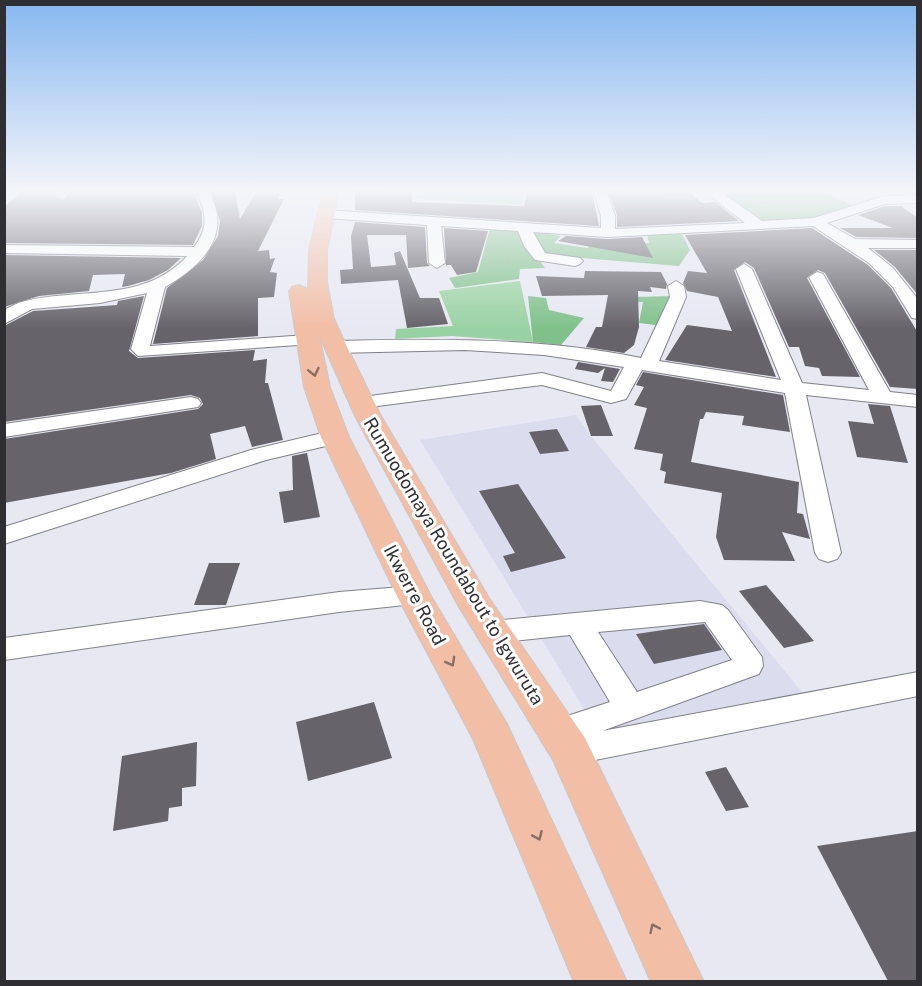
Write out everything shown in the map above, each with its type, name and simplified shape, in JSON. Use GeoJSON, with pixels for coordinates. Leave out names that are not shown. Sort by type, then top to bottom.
{"type":"FeatureCollection","features":[{"type":"Feature","properties":{"kind":"main road","name":"Ikwerre Road"},"geometry":{"type":"LineString","coordinates":[[302,237],[297,266],[321,343],[317,387],[335,437],[414,596],[492,736],[601,981]]}},
{"type":"Feature","properties":{"kind":"main road","name":"Rumuodomaya Roundabout to Igwuruta"},"geometry":{"type":"LineString","coordinates":[[321,343],[362,402],[493,632],[564,742],[678,981]]}},
{"type":"Feature","properties":{"kind":"main road"},"geometry":{"type":"LineString","coordinates":[[353,477],[396,464]]}},
{"type":"Feature","properties":{"kind":"street"},"geometry":{"type":"LineString","coordinates":[[4,319],[12,306],[94,299],[157,287],[185,267],[200,252],[209,237]]}},
{"type":"Feature","properties":{"kind":"street"},"geometry":{"type":"LineString","coordinates":[[435,237],[437,263]]}},
{"type":"Feature","properties":{"kind":"street"},"geometry":{"type":"LineString","coordinates":[[528,237],[531,246],[540,257],[575,261]]}},
{"type":"Feature","properties":{"kind":"street"},"geometry":{"type":"LineString","coordinates":[[844,237],[856,243],[900,285],[918,314]]}},
{"type":"Feature","properties":{"kind":"street"},"geometry":{"type":"LineString","coordinates":[[856,243],[918,244]]}},
{"type":"Feature","properties":{"kind":"street"},"geometry":{"type":"LineString","coordinates":[[4,249],[200,252]]}},
{"type":"Feature","properties":{"kind":"street"},"geometry":{"type":"LineString","coordinates":[[744,269],[794,388],[828,553]]}},
{"type":"Feature","properties":{"kind":"street"},"geometry":{"type":"LineString","coordinates":[[817,277],[838,309],[857,352],[883,397]]}},
{"type":"Feature","properties":{"kind":"street"},"geometry":{"type":"LineString","coordinates":[[900,285],[918,285]]}},
{"type":"Feature","properties":{"kind":"street"},"geometry":{"type":"LineString","coordinates":[[362,402],[542,379],[611,397],[619,395],[642,364],[678,297],[676,286]]}},
{"type":"Feature","properties":{"kind":"street"},"geometry":{"type":"LineString","coordinates":[[157,287],[140,349],[144,352],[321,343],[465,344],[544,349],[794,388],[918,401]]}},
{"type":"Feature","properties":{"kind":"street"},"geometry":{"type":"LineString","coordinates":[[4,431],[191,403]]}},
{"type":"Feature","properties":{"kind":"street"},"geometry":{"type":"LineString","coordinates":[[4,536],[259,455],[335,437]]}},
{"type":"Feature","properties":{"kind":"street"},"geometry":{"type":"LineString","coordinates":[[4,649],[339,602],[414,596]]}},
{"type":"Feature","properties":{"kind":"street"},"geometry":{"type":"LineString","coordinates":[[493,632],[700,610],[712,612],[747,657],[748,666],[630,708],[564,742]]}},
{"type":"Feature","properties":{"kind":"street"},"geometry":{"type":"LineString","coordinates":[[578,623],[630,708]]}},
{"type":"Feature","properties":{"kind":"street"},"geometry":{"type":"LineString","coordinates":[[564,742],[918,684]]}},
{"type":"Feature","properties":{"kind":"shaded area"},"geometry":{"type":"Polygon","coordinates":[[[576,415],[811,703],[597,730],[420,440],[576,415]]]}},
{"type":"Feature","properties":{"kind":"green space"},"geometry":{"type":"Polygon","coordinates":[[[488,237],[524,237],[545,268],[520,269],[519,279],[455,288],[449,278],[478,272],[488,237]]]}},
{"type":"Feature","properties":{"kind":"green space"},"geometry":{"type":"Polygon","coordinates":[[[535,237],[560,237],[554,243],[587,248],[594,244],[649,243],[648,237],[684,237],[690,250],[679,266],[545,255],[535,237]]]}},
{"type":"Feature","properties":{"kind":"green space"},"geometry":{"type":"Polygon","coordinates":[[[520,281],[533,342],[452,336],[395,339],[396,329],[453,326],[439,291],[520,281]]]}},
{"type":"Feature","properties":{"kind":"green space"},"geometry":{"type":"Polygon","coordinates":[[[528,296],[546,298],[549,310],[584,318],[561,345],[533,342],[528,296]]]}},
{"type":"Feature","properties":{"kind":"green space"},"geometry":{"type":"Polygon","coordinates":[[[673,296],[663,326],[639,323],[643,302],[636,302],[634,297],[673,296]]]}},
{"type":"Feature","properties":{"kind":"building"},"geometry":{"type":"Polygon","coordinates":[[[4,237],[197,237],[193,245],[4,243],[4,237]]]}},
{"type":"Feature","properties":{"kind":"building"},"geometry":{"type":"Polygon","coordinates":[[[217,237],[265,237],[258,251],[269,250],[270,259],[275,258],[270,272],[277,273],[274,297],[258,298],[258,336],[153,344],[167,288],[203,260],[217,237]]]}},
{"type":"Feature","properties":{"kind":"building"},"geometry":{"type":"Polygon","coordinates":[[[351,237],[367,237],[371,267],[396,265],[394,253],[400,251],[420,298],[439,298],[448,324],[407,328],[398,280],[341,284],[340,270],[353,269],[351,237]]]}},
{"type":"Feature","properties":{"kind":"building"},"geometry":{"type":"Polygon","coordinates":[[[406,237],[426,237],[427,263],[430,266],[408,268],[406,237]]]}},
{"type":"Feature","properties":{"kind":"building"},"geometry":{"type":"Polygon","coordinates":[[[444,237],[486,237],[476,272],[457,275],[451,265],[446,265],[444,237]]]}},
{"type":"Feature","properties":{"kind":"building"},"geometry":{"type":"Polygon","coordinates":[[[564,237],[608,239],[642,237],[653,258],[558,241],[564,237]]]}},
{"type":"Feature","properties":{"kind":"building"},"geometry":{"type":"Polygon","coordinates":[[[686,237],[826,237],[868,265],[891,288],[918,333],[918,389],[890,387],[825,273],[818,270],[807,278],[860,377],[822,376],[819,368],[805,366],[799,347],[789,347],[754,268],[745,262],[734,270],[776,377],[665,360],[687,325],[732,331],[718,297],[687,291],[683,283],[688,271],[707,273],[686,237]]]}},
{"type":"Feature","properties":{"kind":"building"},"geometry":{"type":"Polygon","coordinates":[[[857,237],[918,237],[918,238],[857,237]]]}},
{"type":"Feature","properties":{"kind":"building"},"geometry":{"type":"Polygon","coordinates":[[[874,250],[918,250],[918,295],[895,267],[874,250]]]}},
{"type":"Feature","properties":{"kind":"building"},"geometry":{"type":"Polygon","coordinates":[[[4,255],[181,258],[168,270],[149,280],[128,286],[122,287],[125,274],[93,275],[89,291],[39,296],[4,307],[4,255]]]}},
{"type":"Feature","properties":{"kind":"building"},"geometry":{"type":"Polygon","coordinates":[[[585,271],[661,272],[667,284],[666,289],[650,287],[652,292],[638,291],[639,327],[634,345],[624,353],[586,347],[596,327],[602,327],[608,295],[542,296],[536,276],[584,278],[585,271]]]}},
{"type":"Feature","properties":{"kind":"building"},"geometry":{"type":"Polygon","coordinates":[[[144,296],[129,351],[138,358],[255,350],[253,361],[267,359],[265,383],[268,383],[283,440],[252,447],[245,426],[210,434],[216,459],[171,473],[4,503],[4,439],[198,409],[203,404],[200,398],[191,395],[4,422],[4,326],[33,311],[117,305],[118,301],[144,296]]]}},
{"type":"Feature","properties":{"kind":"building"},"geometry":{"type":"Polygon","coordinates":[[[578,362],[620,369],[613,382],[601,381],[605,368],[598,373],[575,369],[578,362]]]}},
{"type":"Feature","properties":{"kind":"building"},"geometry":{"type":"Polygon","coordinates":[[[643,372],[783,395],[790,432],[742,425],[744,416],[706,412],[703,419],[700,419],[691,462],[799,482],[797,513],[803,514],[810,539],[782,532],[795,561],[724,560],[716,537],[722,493],[664,483],[666,472],[660,470],[663,454],[634,449],[647,408],[634,405],[644,387],[636,385],[643,372]]]}},
{"type":"Feature","properties":{"kind":"building"},"geometry":{"type":"Polygon","coordinates":[[[868,404],[890,406],[908,463],[857,457],[848,421],[874,424],[868,404]]]}},
{"type":"Feature","properties":{"kind":"building"},"geometry":{"type":"Polygon","coordinates":[[[601,405],[613,436],[591,436],[581,406],[601,405]]]}},
{"type":"Feature","properties":{"kind":"building"},"geometry":{"type":"Polygon","coordinates":[[[557,429],[569,451],[540,454],[529,432],[557,429]]]}},
{"type":"Feature","properties":{"kind":"building"},"geometry":{"type":"Polygon","coordinates":[[[307,453],[320,517],[284,523],[279,492],[293,490],[292,456],[307,453]]]}},
{"type":"Feature","properties":{"kind":"building"},"geometry":{"type":"Polygon","coordinates":[[[518,484],[566,558],[511,572],[503,556],[515,553],[479,491],[518,484]]]}},
{"type":"Feature","properties":{"kind":"building"},"geometry":{"type":"Polygon","coordinates":[[[209,563],[240,563],[226,605],[194,605],[209,563]]]}},
{"type":"Feature","properties":{"kind":"building"},"geometry":{"type":"Polygon","coordinates":[[[766,585],[814,641],[784,648],[739,591],[766,585]]]}},
{"type":"Feature","properties":{"kind":"building"},"geometry":{"type":"Polygon","coordinates":[[[704,624],[722,650],[654,664],[636,634],[704,624]]]}},
{"type":"Feature","properties":{"kind":"building"},"geometry":{"type":"Polygon","coordinates":[[[374,702],[392,758],[308,781],[296,722],[374,702]]]}},
{"type":"Feature","properties":{"kind":"building"},"geometry":{"type":"Polygon","coordinates":[[[197,742],[196,786],[182,788],[182,806],[169,808],[168,821],[113,831],[122,756],[197,742]]]}},
{"type":"Feature","properties":{"kind":"building"},"geometry":{"type":"Polygon","coordinates":[[[726,767],[749,807],[726,811],[705,772],[726,767]]]}},
{"type":"Feature","properties":{"kind":"building"},"geometry":{"type":"Polygon","coordinates":[[[918,831],[918,981],[888,981],[817,846],[918,831]]]}}]}
